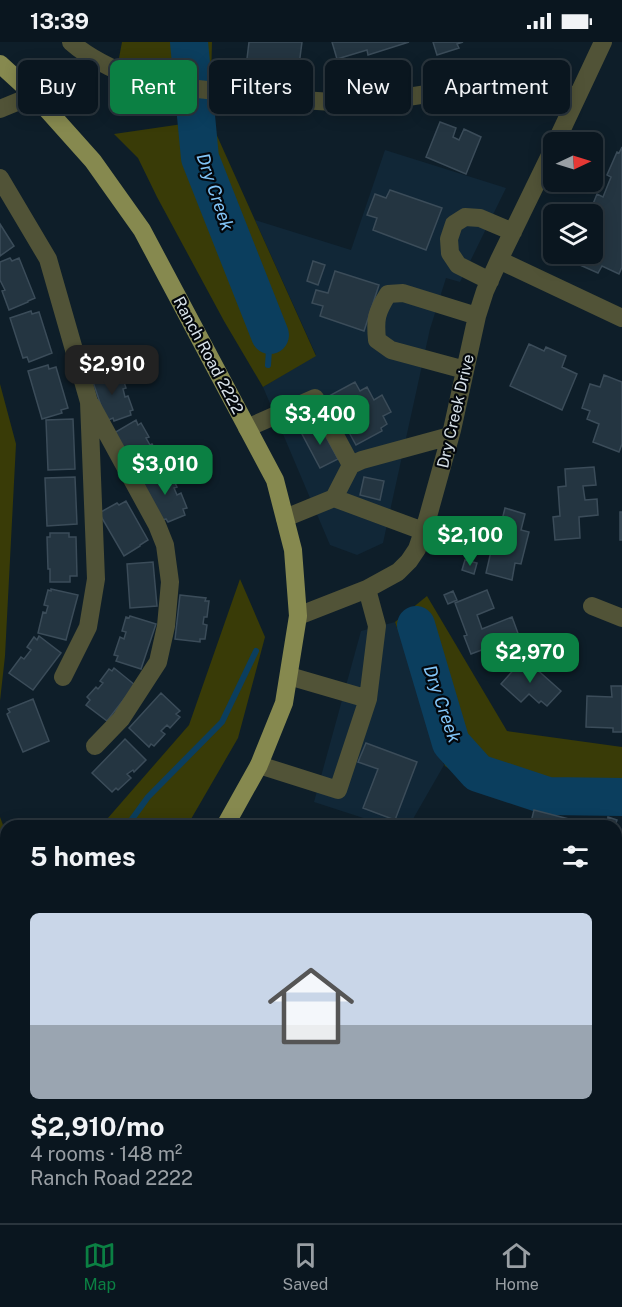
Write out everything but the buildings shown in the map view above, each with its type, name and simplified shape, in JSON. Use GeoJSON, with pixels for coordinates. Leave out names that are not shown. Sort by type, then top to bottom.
{"type":"FeatureCollection","features":[{"type":"Feature","properties":{"kind":"main road","name":"Ranch Road 2222"},"geometry":{"type":"LineString","coordinates":[[0,64],[18,80]]}},
{"type":"Feature","properties":{"kind":"main road","name":"Ranch Road 2222"},"geometry":{"type":"LineString","coordinates":[[51,114],[93,161],[142,230],[275,480],[285,518],[293,550],[298,616],[284,703],[260,765],[228,820]]}},
{"type":"Feature","properties":{"kind":"street"},"geometry":{"type":"LineString","coordinates":[[71,42],[82,52],[150,84],[302,100],[363,104],[478,86],[511,95],[578,95]]}},
{"type":"Feature","properties":{"kind":"street"},"geometry":{"type":"LineString","coordinates":[[561,132],[603,42]]}},
{"type":"Feature","properties":{"kind":"street"},"geometry":{"type":"LineString","coordinates":[[0,109],[18,102]]}},
{"type":"Feature","properties":{"kind":"street","name":"Dry Creek Drive"},"geometry":{"type":"LineString","coordinates":[[298,616],[367,589],[398,572],[417,549],[450,436],[477,316],[499,260],[543,170]]}},
{"type":"Feature","properties":{"kind":"street"},"geometry":{"type":"LineString","coordinates":[[0,178],[48,259],[89,402],[158,525],[165,545],[170,582],[166,626],[158,662],[121,719],[95,746]]}},
{"type":"Feature","properties":{"kind":"street"},"geometry":{"type":"LineString","coordinates":[[490,280],[458,265],[450,253],[449,239],[454,224],[465,217],[480,218],[513,232]]}},
{"type":"Feature","properties":{"kind":"street"},"geometry":{"type":"LineString","coordinates":[[499,260],[622,318]]}},
{"type":"Feature","properties":{"kind":"street"},"geometry":{"type":"LineString","coordinates":[[465,370],[391,350],[377,340],[375,322],[388,294],[403,293],[477,316]]}},
{"type":"Feature","properties":{"kind":"street"},"geometry":{"type":"LineString","coordinates":[[248,428],[315,398],[351,465]]}},
{"type":"Feature","properties":{"kind":"street"},"geometry":{"type":"LineString","coordinates":[[63,677],[87,627],[96,579],[89,402]]}},
{"type":"Feature","properties":{"kind":"street"},"geometry":{"type":"LineString","coordinates":[[285,518],[334,498],[351,465],[450,436]]}},
{"type":"Feature","properties":{"kind":"street"},"geometry":{"type":"LineString","coordinates":[[334,498],[423,531]]}},
{"type":"Feature","properties":{"kind":"street"},"geometry":{"type":"LineString","coordinates":[[260,765],[338,790],[368,699],[377,626],[367,589]]}},
{"type":"Feature","properties":{"kind":"street"},"geometry":{"type":"LineString","coordinates":[[592,606],[622,618]]}},
{"type":"Feature","properties":{"kind":"street"},"geometry":{"type":"LineString","coordinates":[[289,676],[368,699]]}},
{"type":"Feature","properties":{"kind":"shaded area"},"geometry":{"type":"Polygon","coordinates":[[[122,42],[212,42],[209,80],[197,77],[197,60],[119,58],[122,42]]]}},
{"type":"Feature","properties":{"kind":"shaded area"},"geometry":{"type":"Polygon","coordinates":[[[210,120],[316,356],[263,387],[224,321],[138,158],[114,134],[210,120]]]}},
{"type":"Feature","properties":{"kind":"shaded area"},"geometry":{"type":"Polygon","coordinates":[[[385,150],[506,188],[460,282],[446,278],[430,329],[383,543],[357,555],[330,545],[263,387],[316,355],[255,220],[351,250],[385,150]]]}},
{"type":"Feature","properties":{"kind":"shaded area"},"geometry":{"type":"Polygon","coordinates":[[[0,384],[16,444],[5,656],[0,701],[0,384]]]}},
{"type":"Feature","properties":{"kind":"shaded area"},"geometry":{"type":"Polygon","coordinates":[[[240,579],[265,637],[238,738],[190,820],[106,820],[189,725],[240,579]]]}},
{"type":"Feature","properties":{"kind":"shaded area"},"geometry":{"type":"Polygon","coordinates":[[[427,596],[507,731],[622,747],[622,808],[534,804],[487,795],[445,766],[395,622],[427,596]]]}},
{"type":"Feature","properties":{"kind":"shaded area"},"geometry":{"type":"Polygon","coordinates":[[[395,622],[444,765],[412,820],[370,820],[314,802],[361,631],[395,622]]]}},
{"type":"Feature","properties":{"kind":"waterway","name":"Dry Creek"},"geometry":{"type":"LineString","coordinates":[[189,42],[200,158],[270,335]]}},
{"type":"Feature","properties":{"kind":"waterway"},"geometry":{"type":"LineString","coordinates":[[268,365],[270,335]]}},
{"type":"Feature","properties":{"kind":"waterway","name":"Dry Creek"},"geometry":{"type":"LineString","coordinates":[[416,625],[451,743],[478,773],[548,796],[622,797]]}},
{"type":"Feature","properties":{"kind":"waterway"},"geometry":{"type":"LineString","coordinates":[[131,820],[148,797],[222,722],[256,651]]}}]}
